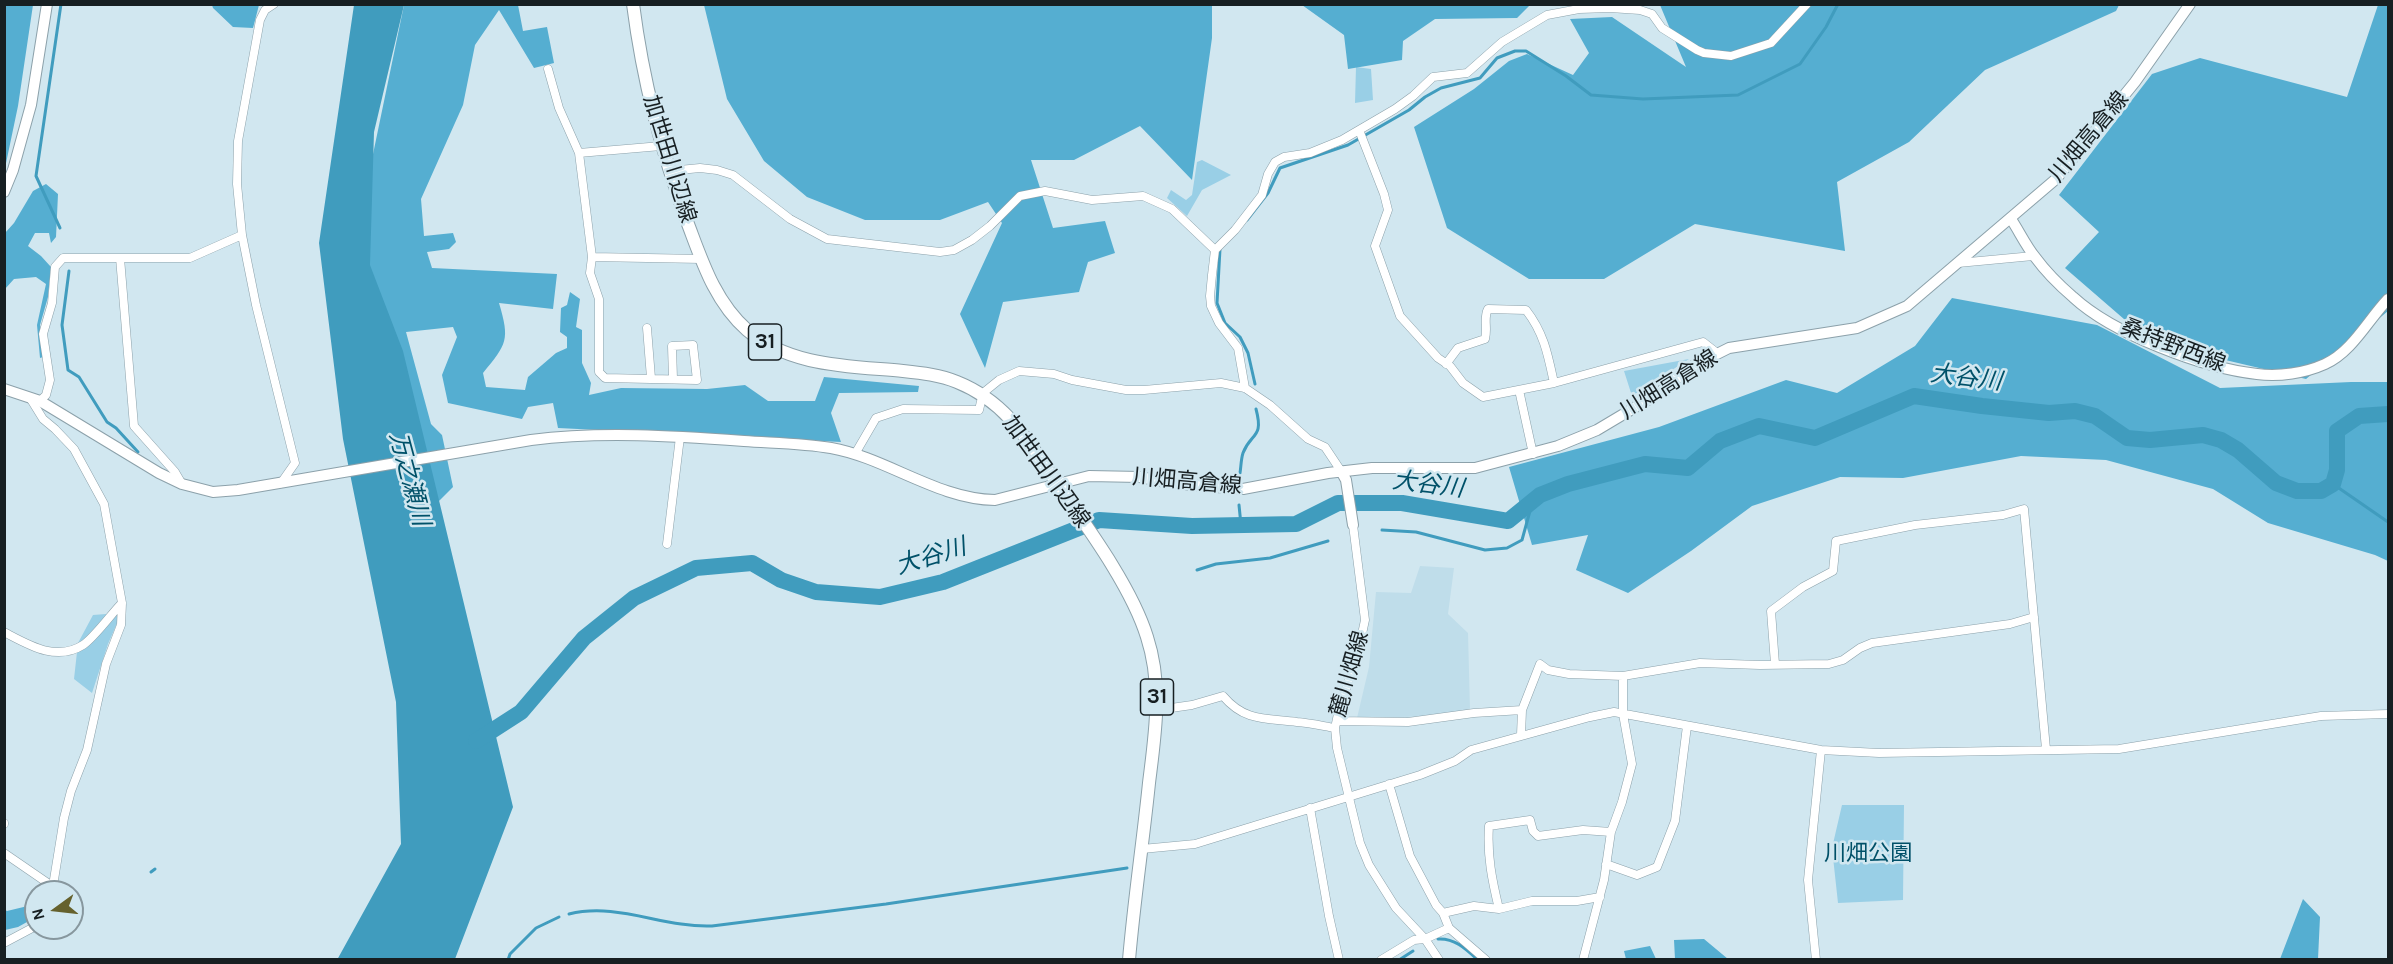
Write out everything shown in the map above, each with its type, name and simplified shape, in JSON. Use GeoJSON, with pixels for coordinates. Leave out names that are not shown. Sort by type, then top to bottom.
{"type":"FeatureCollection","features":[{"type":"Feature","properties":{"kind":"main road","name":"加世田川辺線"},"geometry":{"type":"LineString","coordinates":[[633,4],[647,96],[669,171],[718,295],[737,320],[756,337],[792,356],[830,364],[935,375],[983,393],[1024,435],[1100,549],[1137,610],[1154,664],[1157,710],[1129,960]]}},
{"type":"Feature","properties":{"kind":"street"},"geometry":{"type":"LineString","coordinates":[[4,192],[14,170],[31,105],[46,4]]}},
{"type":"Feature","properties":{"kind":"street"},"geometry":{"type":"LineString","coordinates":[[274,4],[265,10],[260,20],[238,141],[237,184],[242,235],[256,305],[295,463],[281,483]]}},
{"type":"Feature","properties":{"kind":"street"},"geometry":{"type":"LineString","coordinates":[[1245,388],[1238,348],[1219,324],[1211,306],[1215,250],[1235,230],[1262,195],[1268,174],[1275,162],[1284,157],[1310,153],[1361,134],[1413,96],[1433,76],[1467,73],[1502,42],[1547,15],[1579,9],[1640,10],[1652,14],[1662,28],[1697,50],[1731,57],[1771,43],[1807,4]]}},
{"type":"Feature","properties":{"kind":"street","name":"川畑高倉線"},"geometry":{"type":"LineString","coordinates":[[4,389],[35,399],[159,473],[182,484],[202,490],[222,492],[552,437],[680,437],[830,448],[855,454],[929,484],[979,499],[995,500],[1060,488],[1089,476],[1119,475],[1209,488],[1243,489],[1396,467],[1445,470],[1475,468],[1533,454],[1598,430],[1659,393],[1691,368],[1729,348],[1857,328],[1907,306],[2056,179],[2135,82],[2190,4]]}},
{"type":"Feature","properties":{"kind":"street"},"geometry":{"type":"LineString","coordinates":[[548,69],[559,108],[579,153],[592,257],[590,273],[599,299],[599,372],[605,378],[697,380],[693,345],[672,346],[673,379]]}},
{"type":"Feature","properties":{"kind":"street"},"geometry":{"type":"LineString","coordinates":[[1361,134],[1388,210],[1375,246],[1400,316],[1463,383],[1483,397],[1554,383],[1703,342],[1717,353]]}},
{"type":"Feature","properties":{"kind":"street"},"geometry":{"type":"LineString","coordinates":[[579,153],[661,146]]}},
{"type":"Feature","properties":{"kind":"street"},"geometry":{"type":"LineString","coordinates":[[669,171],[700,168],[733,175],[790,219],[815,233],[839,242],[940,252],[954,250],[990,226],[1020,196],[1045,191],[1092,200],[1143,196],[1172,209],[1215,250]]}},
{"type":"Feature","properties":{"kind":"street","name":"桑持野西線"},"geometry":{"type":"LineString","coordinates":[[2011,219],[2033,256],[2075,299],[2106,320],[2145,340],[2192,359],[2258,375],[2287,375],[2328,363],[2347,348],[2388,299]]}},
{"type":"Feature","properties":{"kind":"street"},"geometry":{"type":"LineString","coordinates":[[54,880],[64,818],[71,791],[87,750],[106,664],[121,625],[122,603],[104,504],[74,448],[43,419],[35,399],[46,395],[50,380],[43,334],[52,303],[55,267],[63,258],[190,258],[242,235]]}},
{"type":"Feature","properties":{"kind":"street"},"geometry":{"type":"LineString","coordinates":[[1958,263],[2033,256]]}},
{"type":"Feature","properties":{"kind":"street"},"geometry":{"type":"LineString","coordinates":[[592,257],[702,259]]}},
{"type":"Feature","properties":{"kind":"street"},"geometry":{"type":"LineString","coordinates":[[120,258],[134,426],[175,472],[182,484]]}},
{"type":"Feature","properties":{"kind":"street"},"geometry":{"type":"LineString","coordinates":[[1446,364],[1458,348],[1485,339],[1488,328],[1485,315],[1488,309],[1526,310],[1537,324],[1546,343],[1554,383]]}},
{"type":"Feature","properties":{"kind":"street"},"geometry":{"type":"LineString","coordinates":[[647,328],[651,378]]}},
{"type":"Feature","properties":{"kind":"street"},"geometry":{"type":"LineString","coordinates":[[855,454],[876,418],[903,409],[979,410],[983,393],[999,380],[1018,371],[1053,374],[1126,390],[1221,383],[1245,388],[1270,405],[1308,439],[1325,447],[1344,476]]}},
{"type":"Feature","properties":{"kind":"street"},"geometry":{"type":"LineString","coordinates":[[1519,390],[1533,454]]}},
{"type":"Feature","properties":{"kind":"street"},"geometry":{"type":"LineString","coordinates":[[667,544],[680,437]]}},
{"type":"Feature","properties":{"kind":"street","name":"麓川畑線"},"geometry":{"type":"LineString","coordinates":[[1344,476],[1353,525],[1365,620],[1336,724],[1337,748],[1347,797],[1369,865],[1396,908],[1425,939],[1439,960]]}},
{"type":"Feature","properties":{"kind":"street"},"geometry":{"type":"LineString","coordinates":[[1775,664],[1770,611],[1803,587],[1833,571],[1836,542],[1915,525],[2003,515],[2024,509],[2046,749]]}},
{"type":"Feature","properties":{"kind":"street"},"geometry":{"type":"LineString","coordinates":[[4,632],[34,648],[58,654],[84,645],[122,603]]}},
{"type":"Feature","properties":{"kind":"street"},"geometry":{"type":"LineString","coordinates":[[1521,735],[1522,710],[1540,664],[1548,670],[1569,674],[1623,676],[1683,664],[1837,663],[1872,643],[2010,624],[2034,617]]}},
{"type":"Feature","properties":{"kind":"street"},"geometry":{"type":"LineString","coordinates":[[1583,960],[1600,897],[1611,832],[1632,764],[1623,714],[1623,676]]}},
{"type":"Feature","properties":{"kind":"street"},"geometry":{"type":"LineString","coordinates":[[1157,710],[1192,705],[1223,696],[1233,707],[1261,719],[1336,724],[1408,723],[1474,713],[1522,710]]}},
{"type":"Feature","properties":{"kind":"street"},"geometry":{"type":"LineString","coordinates":[[1142,849],[1195,844],[1428,771],[1455,760],[1471,750],[1614,712],[1821,750],[1888,753],[2119,749],[2321,716],[2388,714]]}},
{"type":"Feature","properties":{"kind":"street"},"geometry":{"type":"LineString","coordinates":[[1606,864],[1637,875],[1657,867],[1675,821],[1687,726]]}},
{"type":"Feature","properties":{"kind":"street"},"geometry":{"type":"LineString","coordinates":[[1816,960],[1808,880],[1821,750]]}},
{"type":"Feature","properties":{"kind":"street"},"geometry":{"type":"LineString","coordinates":[[1389,784],[1413,865],[1443,913],[1449,928],[1486,960]]}},
{"type":"Feature","properties":{"kind":"street"},"geometry":{"type":"LineString","coordinates":[[1310,808],[1339,960]]}},
{"type":"Feature","properties":{"kind":"street"},"geometry":{"type":"LineString","coordinates":[[1499,909],[1490,875],[1487,851],[1489,826],[1530,820],[1533,831],[1538,836],[1583,830],[1611,832]]}},
{"type":"Feature","properties":{"kind":"street"},"geometry":{"type":"LineString","coordinates":[[4,854],[40,880]]}},
{"type":"Feature","properties":{"kind":"street"},"geometry":{"type":"LineString","coordinates":[[1443,913],[1474,906],[1499,909],[1532,901],[1577,901],[1600,897]]}},
{"type":"Feature","properties":{"kind":"street"},"geometry":{"type":"LineString","coordinates":[[1381,960],[1414,940],[1425,939],[1449,928]]}},
{"type":"Feature","properties":{"kind":"street"},"geometry":{"type":"LineString","coordinates":[[4,943],[24,932]]}},
{"type":"Feature","properties":{"kind":"shaded area"},"geometry":{"type":"Polygon","coordinates":[[[5,4],[33,5],[18,106],[5,168],[5,4]]]}},
{"type":"Feature","properties":{"kind":"shaded area"},"geometry":{"type":"Polygon","coordinates":[[[212,4],[259,5],[253,28],[233,27],[213,8],[212,4]]]}},
{"type":"Feature","properties":{"kind":"shaded area"},"geometry":{"type":"Polygon","coordinates":[[[404,5],[518,5],[523,31],[547,27],[554,63],[534,68],[499,10],[475,45],[463,105],[421,199],[424,236],[453,233],[456,242],[449,249],[427,252],[432,268],[557,274],[553,309],[499,303],[505,325],[504,341],[502,348],[483,373],[486,387],[525,390],[528,377],[556,353],[567,348],[567,337],[560,332],[561,308],[567,305],[570,292],[580,299],[576,327],[582,330],[582,363],[591,383],[589,395],[621,388],[707,389],[745,385],[768,401],[815,401],[824,377],[919,386],[918,392],[839,393],[831,413],[841,442],[558,428],[553,403],[528,407],[522,419],[448,403],[442,375],[457,337],[453,327],[406,332],[431,424],[442,435],[453,487],[426,514],[351,260],[404,5]]]}},
{"type":"Feature","properties":{"kind":"shaded area"},"geometry":{"type":"Polygon","coordinates":[[[704,5],[1212,5],[1212,38],[1192,180],[1140,126],[1074,160],[1031,160],[1053,228],[1105,221],[1115,253],[1088,262],[1079,292],[1003,302],[985,368],[960,314],[1002,223],[988,202],[940,220],[865,220],[807,197],[764,161],[727,99],[704,5]]]}},
{"type":"Feature","properties":{"kind":"shaded area"},"geometry":{"type":"Polygon","coordinates":[[[1302,5],[1530,5],[1517,18],[1435,19],[1403,41],[1402,60],[1348,69],[1344,35],[1302,5]]]}},
{"type":"Feature","properties":{"kind":"shaded area"},"geometry":{"type":"Polygon","coordinates":[[[1660,5],[2119,5],[2116,11],[1985,70],[1909,142],[1837,182],[1845,251],[1695,224],[1604,279],[1529,279],[1447,228],[1414,127],[1474,89],[1509,61],[1527,54],[1573,75],[1589,53],[1570,19],[1612,17],[1686,67],[1660,5]]]}},
{"type":"Feature","properties":{"kind":"shaded area"},"geometry":{"type":"Polygon","coordinates":[[[2378,5],[2388,5],[2388,311],[2306,379],[2204,355],[2132,326],[2065,268],[2099,232],[2059,195],[2152,74],[2200,58],[2347,97],[2378,5]]]}},
{"type":"Feature","properties":{"kind":"shaded area"},"geometry":{"type":"Polygon","coordinates":[[[46,184],[58,194],[56,237],[51,243],[49,233],[35,233],[28,246],[51,267],[48,297],[40,325],[43,357],[40,358],[37,325],[46,284],[36,277],[14,279],[5,289],[5,233],[14,223],[33,191],[46,184]]]}},
{"type":"Feature","properties":{"kind":"shaded area"},"geometry":{"type":"Polygon","coordinates":[[[1952,298],[2097,325],[2220,388],[2388,382],[2388,561],[2268,523],[2213,489],[2106,460],[2021,456],[1903,478],[1840,477],[1752,506],[1691,551],[1628,593],[1576,570],[1588,535],[1532,545],[1509,467],[1659,427],[1786,380],[1837,393],[1915,346],[1952,298]]]}},
{"type":"Feature","properties":{"kind":"shaded area"},"geometry":{"type":"Polygon","coordinates":[[[1420,566],[1454,568],[1448,614],[1468,633],[1470,710],[1440,716],[1357,718],[1369,667],[1376,592],[1411,593],[1420,566]]]}},
{"type":"Feature","properties":{"kind":"shaded area"},"geometry":{"type":"Polygon","coordinates":[[[2303,899],[2320,917],[2318,959],[2280,959],[2303,899]]]}},
{"type":"Feature","properties":{"kind":"shaded area"},"geometry":{"type":"Polygon","coordinates":[[[24,907],[24,924],[5,930],[5,910],[24,907]]]}},
{"type":"Feature","properties":{"kind":"shaded area"},"geometry":{"type":"Polygon","coordinates":[[[1704,939],[1728,959],[1675,959],[1674,940],[1704,939]]]}},
{"type":"Feature","properties":{"kind":"shaded area"},"geometry":{"type":"Polygon","coordinates":[[[1650,946],[1656,959],[1626,959],[1624,951],[1650,946]]]}},
{"type":"Feature","properties":{"kind":"green space"},"geometry":{"type":"Polygon","coordinates":[[[1356,67],[1371,69],[1373,100],[1355,103],[1356,67]]]}},
{"type":"Feature","properties":{"kind":"green space"},"geometry":{"type":"Polygon","coordinates":[[[1202,160],[1231,175],[1202,190],[1187,216],[1167,198],[1171,190],[1186,200],[1192,195],[1197,162],[1202,160]]]}},
{"type":"Feature","properties":{"kind":"green space"},"geometry":{"type":"Polygon","coordinates":[[[1689,359],[1632,396],[1624,371],[1689,359]]]}},
{"type":"Feature","properties":{"kind":"green space"},"geometry":{"type":"Polygon","coordinates":[[[119,613],[92,693],[74,679],[78,643],[93,615],[119,613]]]}},
{"type":"Feature","properties":{"kind":"green space","name":"川畑公園"},"geometry":{"type":"Polygon","coordinates":[[[1842,805],[1904,805],[1903,900],[1838,903],[1832,848],[1842,805]]]}},
{"type":"Feature","properties":{"kind":"water","name":"万之瀬川"},"geometry":{"type":"Polygon","coordinates":[[[354,5],[404,5],[374,132],[370,265],[403,351],[513,807],[455,959],[337,960],[401,844],[396,702],[343,439],[319,243],[354,5]]]}},
{"type":"Feature","properties":{"kind":"waterway"},"geometry":{"type":"LineString","coordinates":[[60,228],[36,176],[61,4]]}},
{"type":"Feature","properties":{"kind":"waterway"},"geometry":{"type":"LineString","coordinates":[[1247,220],[1268,193],[1280,168],[1348,145],[1409,110],[1441,88],[1480,78],[1497,58],[1515,51],[1526,51],[1591,95],[1643,99],[1738,95],[1800,64],[1826,27],[1838,4]]}},
{"type":"Feature","properties":{"kind":"waterway"},"geometry":{"type":"LineString","coordinates":[[1220,249],[1217,303],[1225,323],[1240,337],[1248,353],[1255,384]]}},
{"type":"Feature","properties":{"kind":"waterway"},"geometry":{"type":"LineString","coordinates":[[69,271],[62,325],[68,370],[79,377],[107,422],[116,428],[138,452]]}},
{"type":"Feature","properties":{"kind":"waterway","name":"大谷川"},"geometry":{"type":"LineString","coordinates":[[476,741],[521,712],[584,638],[634,598],[696,568],[752,563],[781,580],[816,592],[880,597],[943,582],[1099,520],[1192,526],[1296,524],[1338,503],[1402,503],[1508,521],[1540,495],[1568,484],[1645,464],[1688,468],[1720,441],[1759,426],[1815,438],[1914,396],[2049,413],[2075,411],[2095,416],[2127,438],[2150,440],[2203,435],[2221,440],[2238,450],[2276,483],[2297,491],[2321,491],[2333,484],[2337,470],[2337,431],[2359,416],[2388,414]]}},
{"type":"Feature","properties":{"kind":"waterway"},"geometry":{"type":"LineString","coordinates":[[1240,473],[1243,453],[1258,431],[1256,409]]}},
{"type":"Feature","properties":{"kind":"waterway"},"geometry":{"type":"LineString","coordinates":[[2333,484],[2388,522]]}},
{"type":"Feature","properties":{"kind":"waterway"},"geometry":{"type":"LineString","coordinates":[[1382,530],[1416,532],[1485,550],[1507,548],[1522,540],[1533,500]]}},
{"type":"Feature","properties":{"kind":"waterway"},"geometry":{"type":"LineString","coordinates":[[1239,505],[1241,525]]}},
{"type":"Feature","properties":{"kind":"waterway"},"geometry":{"type":"LineString","coordinates":[[1197,570],[1216,564],[1270,558],[1328,541]]}},
{"type":"Feature","properties":{"kind":"waterway"},"geometry":{"type":"LineString","coordinates":[[569,914],[605,911],[694,926],[712,926],[886,904],[1127,868]]}},
{"type":"Feature","properties":{"kind":"waterway"},"geometry":{"type":"LineString","coordinates":[[151,872],[155,869]]}},
{"type":"Feature","properties":{"kind":"waterway"},"geometry":{"type":"LineString","coordinates":[[508,960],[510,954],[536,928],[559,917]]}},
{"type":"Feature","properties":{"kind":"waterway"},"geometry":{"type":"LineString","coordinates":[[1438,939],[1455,942],[1478,960]]}},
{"type":"Feature","properties":{"kind":"waterway"},"geometry":{"type":"LineString","coordinates":[[1399,960],[1413,951]]}}]}
